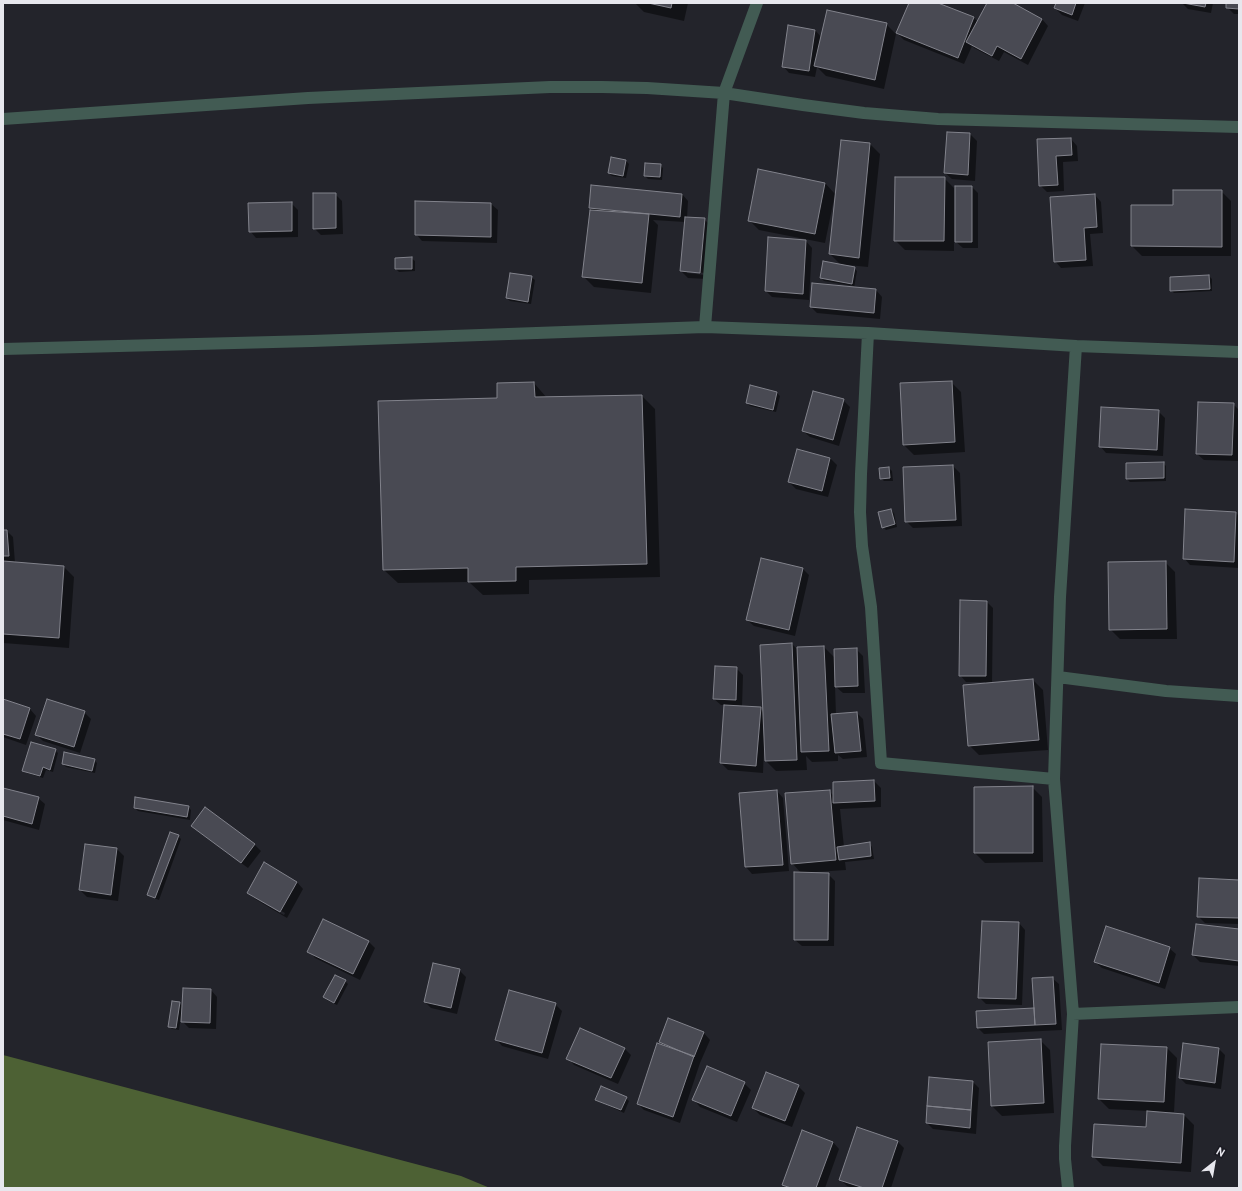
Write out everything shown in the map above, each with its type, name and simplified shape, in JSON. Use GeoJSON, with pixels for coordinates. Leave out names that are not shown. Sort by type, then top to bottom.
{"type":"FeatureCollection","features":[{"type":"Feature","properties":{"kind":"street"},"geometry":{"type":"LineString","coordinates":[[705,327],[724,93],[756,3]]}},
{"type":"Feature","properties":{"kind":"street"},"geometry":{"type":"LineString","coordinates":[[3,119],[308,98],[550,87],[647,88],[724,93],[803,105],[938,119],[1239,127]]}},
{"type":"Feature","properties":{"kind":"street"},"geometry":{"type":"LineString","coordinates":[[3,349],[312,341],[705,327],[868,333],[1076,346],[1239,352]]}},
{"type":"Feature","properties":{"kind":"street"},"geometry":{"type":"LineString","coordinates":[[868,333],[860,512],[862,546],[871,607],[881,763],[1054,779]]}},
{"type":"Feature","properties":{"kind":"street"},"geometry":{"type":"LineString","coordinates":[[1068,1188],[1065,1146],[1073,1014],[1054,779],[1060,597],[1076,346]]}},
{"type":"Feature","properties":{"kind":"street"},"geometry":{"type":"LineString","coordinates":[[1058,677],[1166,691],[1239,696]]}},
{"type":"Feature","properties":{"kind":"street"},"geometry":{"type":"LineString","coordinates":[[1073,1014],[1239,1007]]}},
{"type":"Feature","properties":{"kind":"green space"},"geometry":{"type":"Polygon","coordinates":[[[3,1055],[461,1176],[490,1188],[3,1188],[3,1055]]]}},
{"type":"Feature","properties":{"kind":"building"},"geometry":{"type":"Polygon","coordinates":[[[648,3],[672,3],[671,8],[648,3]]]}},
{"type":"Feature","properties":{"kind":"building"},"geometry":{"type":"Polygon","coordinates":[[[909,3],[938,3],[974,17],[958,58],[896,33],[909,3]]]}},
{"type":"Feature","properties":{"kind":"building"},"geometry":{"type":"Polygon","coordinates":[[[987,3],[1013,3],[1042,19],[1021,59],[997,46],[992,56],[966,42],[987,3]]]}},
{"type":"Feature","properties":{"kind":"building"},"geometry":{"type":"Polygon","coordinates":[[[1056,3],[1076,3],[1072,15],[1054,8],[1056,3]]]}},
{"type":"Feature","properties":{"kind":"building"},"geometry":{"type":"Polygon","coordinates":[[[1183,3],[1206,3],[1205,7],[1183,3]]]}},
{"type":"Feature","properties":{"kind":"building"},"geometry":{"type":"Polygon","coordinates":[[[1226,3],[1239,3],[1239,9],[1226,8],[1226,3]]]}},
{"type":"Feature","properties":{"kind":"building"},"geometry":{"type":"Polygon","coordinates":[[[827,10],[887,23],[875,80],[814,66],[827,10]]]}},
{"type":"Feature","properties":{"kind":"building"},"geometry":{"type":"Polygon","coordinates":[[[788,25],[815,30],[809,71],[782,67],[788,25]]]}},
{"type":"Feature","properties":{"kind":"building"},"geometry":{"type":"Polygon","coordinates":[[[947,132],[970,133],[968,175],[944,173],[947,132]]]}},
{"type":"Feature","properties":{"kind":"building"},"geometry":{"type":"Polygon","coordinates":[[[1071,138],[1072,155],[1056,156],[1058,185],[1039,186],[1037,139],[1071,138]]]}},
{"type":"Feature","properties":{"kind":"building"},"geometry":{"type":"Polygon","coordinates":[[[841,140],[870,143],[859,258],[829,254],[841,140]]]}},
{"type":"Feature","properties":{"kind":"building"},"geometry":{"type":"Polygon","coordinates":[[[611,157],[626,160],[623,176],[608,173],[611,157]]]}},
{"type":"Feature","properties":{"kind":"building"},"geometry":{"type":"Polygon","coordinates":[[[645,163],[661,164],[660,177],[644,176],[645,163]]]}},
{"type":"Feature","properties":{"kind":"building"},"geometry":{"type":"Polygon","coordinates":[[[758,169],[825,183],[815,234],[748,221],[758,169]]]}},
{"type":"Feature","properties":{"kind":"building"},"geometry":{"type":"Polygon","coordinates":[[[895,177],[945,177],[944,241],[894,241],[895,177]]]}},
{"type":"Feature","properties":{"kind":"building"},"geometry":{"type":"Polygon","coordinates":[[[591,185],[682,194],[680,217],[589,208],[591,185]]]}},
{"type":"Feature","properties":{"kind":"building"},"geometry":{"type":"Polygon","coordinates":[[[955,186],[972,186],[972,242],[955,242],[955,186]]]}},
{"type":"Feature","properties":{"kind":"building"},"geometry":{"type":"Polygon","coordinates":[[[1173,190],[1222,190],[1222,247],[1131,246],[1131,205],[1173,205],[1173,190]]]}},
{"type":"Feature","properties":{"kind":"building"},"geometry":{"type":"Polygon","coordinates":[[[313,193],[336,193],[336,228],[313,229],[313,193]]]}},
{"type":"Feature","properties":{"kind":"building"},"geometry":{"type":"Polygon","coordinates":[[[1095,194],[1097,227],[1084,228],[1086,260],[1054,262],[1050,197],[1095,194]]]}},
{"type":"Feature","properties":{"kind":"building"},"geometry":{"type":"Polygon","coordinates":[[[415,201],[491,203],[491,237],[415,235],[415,201]]]}},
{"type":"Feature","properties":{"kind":"building"},"geometry":{"type":"Polygon","coordinates":[[[292,202],[292,231],[249,232],[248,203],[292,202]]]}},
{"type":"Feature","properties":{"kind":"building"},"geometry":{"type":"Polygon","coordinates":[[[590,210],[649,214],[642,283],[582,277],[590,210]]]}},
{"type":"Feature","properties":{"kind":"building"},"geometry":{"type":"Polygon","coordinates":[[[685,217],[705,218],[700,273],[680,271],[685,217]]]}},
{"type":"Feature","properties":{"kind":"building"},"geometry":{"type":"Polygon","coordinates":[[[768,237],[806,240],[803,294],[765,291],[768,237]]]}},
{"type":"Feature","properties":{"kind":"building"},"geometry":{"type":"Polygon","coordinates":[[[412,257],[412,269],[395,269],[395,258],[412,257]]]}},
{"type":"Feature","properties":{"kind":"building"},"geometry":{"type":"Polygon","coordinates":[[[823,261],[855,267],[852,284],[820,278],[823,261]]]}},
{"type":"Feature","properties":{"kind":"building"},"geometry":{"type":"Polygon","coordinates":[[[510,273],[532,276],[528,302],[506,298],[510,273]]]}},
{"type":"Feature","properties":{"kind":"building"},"geometry":{"type":"Polygon","coordinates":[[[1209,275],[1210,289],[1170,291],[1170,277],[1209,275]]]}},
{"type":"Feature","properties":{"kind":"building"},"geometry":{"type":"Polygon","coordinates":[[[812,283],[876,289],[874,313],[810,307],[812,283]]]}},
{"type":"Feature","properties":{"kind":"building"},"geometry":{"type":"Polygon","coordinates":[[[952,381],[955,442],[903,445],[900,383],[952,381]]]}},
{"type":"Feature","properties":{"kind":"building"},"geometry":{"type":"Polygon","coordinates":[[[534,382],[535,397],[642,395],[647,564],[516,567],[516,581],[468,582],[468,568],[383,570],[378,401],[497,398],[497,383],[534,382]]]}},
{"type":"Feature","properties":{"kind":"building"},"geometry":{"type":"Polygon","coordinates":[[[750,385],[777,392],[773,410],[746,403],[750,385]]]}},
{"type":"Feature","properties":{"kind":"building"},"geometry":{"type":"Polygon","coordinates":[[[813,391],[844,399],[833,440],[802,431],[813,391]]]}},
{"type":"Feature","properties":{"kind":"building"},"geometry":{"type":"Polygon","coordinates":[[[1198,402],[1234,403],[1232,455],[1196,454],[1198,402]]]}},
{"type":"Feature","properties":{"kind":"building"},"geometry":{"type":"Polygon","coordinates":[[[1101,407],[1159,410],[1157,450],[1099,447],[1101,407]]]}},
{"type":"Feature","properties":{"kind":"building"},"geometry":{"type":"Polygon","coordinates":[[[797,449],[830,458],[822,491],[788,482],[797,449]]]}},
{"type":"Feature","properties":{"kind":"building"},"geometry":{"type":"Polygon","coordinates":[[[1164,462],[1164,478],[1126,479],[1126,463],[1164,462]]]}},
{"type":"Feature","properties":{"kind":"building"},"geometry":{"type":"Polygon","coordinates":[[[953,465],[956,520],[905,522],[903,467],[953,465]]]}},
{"type":"Feature","properties":{"kind":"building"},"geometry":{"type":"Polygon","coordinates":[[[889,467],[890,478],[880,479],[879,468],[889,467]]]}},
{"type":"Feature","properties":{"kind":"building"},"geometry":{"type":"Polygon","coordinates":[[[891,509],[895,524],[882,528],[878,512],[891,509]]]}},
{"type":"Feature","properties":{"kind":"building"},"geometry":{"type":"Polygon","coordinates":[[[1185,509],[1236,512],[1234,562],[1183,559],[1185,509]]]}},
{"type":"Feature","properties":{"kind":"building"},"geometry":{"type":"Polygon","coordinates":[[[3,530],[7,530],[9,556],[3,556],[3,530]]]}},
{"type":"Feature","properties":{"kind":"building"},"geometry":{"type":"Polygon","coordinates":[[[761,558],[803,568],[789,630],[746,620],[761,558]]]}},
{"type":"Feature","properties":{"kind":"building"},"geometry":{"type":"Polygon","coordinates":[[[3,561],[64,566],[59,638],[3,634],[3,561]]]}},
{"type":"Feature","properties":{"kind":"building"},"geometry":{"type":"Polygon","coordinates":[[[1166,561],[1167,629],[1109,630],[1108,562],[1166,561]]]}},
{"type":"Feature","properties":{"kind":"building"},"geometry":{"type":"Polygon","coordinates":[[[960,600],[987,601],[986,676],[959,676],[960,600]]]}},
{"type":"Feature","properties":{"kind":"building"},"geometry":{"type":"Polygon","coordinates":[[[792,643],[797,760],[765,761],[760,645],[792,643]]]}},
{"type":"Feature","properties":{"kind":"building"},"geometry":{"type":"Polygon","coordinates":[[[824,646],[829,751],[801,752],[797,647],[824,646]]]}},
{"type":"Feature","properties":{"kind":"building"},"geometry":{"type":"Polygon","coordinates":[[[857,648],[858,686],[835,687],[834,649],[857,648]]]}},
{"type":"Feature","properties":{"kind":"building"},"geometry":{"type":"Polygon","coordinates":[[[715,666],[737,667],[736,700],[713,699],[715,666]]]}},
{"type":"Feature","properties":{"kind":"building"},"geometry":{"type":"Polygon","coordinates":[[[1033,679],[1039,740],[968,746],[963,685],[1033,679]]]}},
{"type":"Feature","properties":{"kind":"building"},"geometry":{"type":"Polygon","coordinates":[[[3,699],[30,708],[20,739],[3,734],[3,699]]]}},
{"type":"Feature","properties":{"kind":"building"},"geometry":{"type":"Polygon","coordinates":[[[47,699],[85,711],[74,747],[35,735],[47,699]]]}},
{"type":"Feature","properties":{"kind":"building"},"geometry":{"type":"Polygon","coordinates":[[[724,705],[761,707],[756,766],[720,763],[724,705]]]}},
{"type":"Feature","properties":{"kind":"building"},"geometry":{"type":"Polygon","coordinates":[[[857,712],[861,751],[835,753],[831,714],[857,712]]]}},
{"type":"Feature","properties":{"kind":"building"},"geometry":{"type":"Polygon","coordinates":[[[31,742],[56,749],[50,770],[43,767],[40,776],[22,771],[31,742]]]}},
{"type":"Feature","properties":{"kind":"building"},"geometry":{"type":"Polygon","coordinates":[[[64,752],[95,759],[92,771],[62,764],[64,752]]]}},
{"type":"Feature","properties":{"kind":"building"},"geometry":{"type":"Polygon","coordinates":[[[874,780],[875,801],[833,803],[833,782],[874,780]]]}},
{"type":"Feature","properties":{"kind":"building"},"geometry":{"type":"Polygon","coordinates":[[[1033,786],[1033,853],[974,853],[974,787],[1033,786]]]}},
{"type":"Feature","properties":{"kind":"building"},"geometry":{"type":"Polygon","coordinates":[[[3,788],[39,797],[32,824],[3,816],[3,788]]]}},
{"type":"Feature","properties":{"kind":"building"},"geometry":{"type":"Polygon","coordinates":[[[777,790],[783,865],[745,867],[739,793],[777,790]]]}},
{"type":"Feature","properties":{"kind":"building"},"geometry":{"type":"Polygon","coordinates":[[[830,790],[836,860],[791,864],[785,793],[830,790]]]}},
{"type":"Feature","properties":{"kind":"building"},"geometry":{"type":"Polygon","coordinates":[[[135,797],[189,806],[187,817],[134,808],[135,797]]]}},
{"type":"Feature","properties":{"kind":"building"},"geometry":{"type":"Polygon","coordinates":[[[205,807],[255,844],[241,863],[191,826],[205,807]]]}},
{"type":"Feature","properties":{"kind":"building"},"geometry":{"type":"Polygon","coordinates":[[[170,832],[179,835],[155,898],[147,895],[170,832]]]}},
{"type":"Feature","properties":{"kind":"building"},"geometry":{"type":"Polygon","coordinates":[[[870,842],[871,856],[839,860],[837,847],[870,842]]]}},
{"type":"Feature","properties":{"kind":"building"},"geometry":{"type":"Polygon","coordinates":[[[85,844],[117,848],[111,895],[79,890],[85,844]]]}},
{"type":"Feature","properties":{"kind":"building"},"geometry":{"type":"Polygon","coordinates":[[[264,862],[297,882],[280,912],[247,893],[264,862]]]}},
{"type":"Feature","properties":{"kind":"building"},"geometry":{"type":"Polygon","coordinates":[[[794,872],[829,873],[828,940],[794,940],[794,872]]]}},
{"type":"Feature","properties":{"kind":"building"},"geometry":{"type":"Polygon","coordinates":[[[1199,878],[1239,880],[1239,918],[1197,917],[1199,878]]]}},
{"type":"Feature","properties":{"kind":"building"},"geometry":{"type":"Polygon","coordinates":[[[323,919],[369,941],[353,974],[307,952],[323,919]]]}},
{"type":"Feature","properties":{"kind":"building"},"geometry":{"type":"Polygon","coordinates":[[[982,921],[1019,922],[1016,999],[978,998],[982,921]]]}},
{"type":"Feature","properties":{"kind":"building"},"geometry":{"type":"Polygon","coordinates":[[[1196,924],[1239,929],[1239,961],[1192,955],[1196,924]]]}},
{"type":"Feature","properties":{"kind":"building"},"geometry":{"type":"Polygon","coordinates":[[[1106,926],[1170,947],[1159,983],[1094,962],[1106,926]]]}},
{"type":"Feature","properties":{"kind":"building"},"geometry":{"type":"Polygon","coordinates":[[[433,963],[460,969],[451,1008],[424,1002],[433,963]]]}},
{"type":"Feature","properties":{"kind":"building"},"geometry":{"type":"Polygon","coordinates":[[[335,975],[346,980],[334,1003],[323,997],[335,975]]]}},
{"type":"Feature","properties":{"kind":"building"},"geometry":{"type":"Polygon","coordinates":[[[1053,977],[1056,1024],[1035,1025],[1032,978],[1053,977]]]}},
{"type":"Feature","properties":{"kind":"building"},"geometry":{"type":"Polygon","coordinates":[[[183,988],[211,989],[210,1023],[181,1022],[183,988]]]}},
{"type":"Feature","properties":{"kind":"building"},"geometry":{"type":"Polygon","coordinates":[[[509,990],[556,1003],[542,1053],[495,1040],[509,990]]]}},
{"type":"Feature","properties":{"kind":"building"},"geometry":{"type":"Polygon","coordinates":[[[172,1001],[180,1002],[176,1028],[168,1027],[172,1001]]]}},
{"type":"Feature","properties":{"kind":"building"},"geometry":{"type":"Polygon","coordinates":[[[1034,1008],[1035,1025],[977,1028],[976,1011],[1034,1008]]]}},
{"type":"Feature","properties":{"kind":"building"},"geometry":{"type":"Polygon","coordinates":[[[668,1018],[704,1032],[694,1057],[659,1042],[668,1018]]]}},
{"type":"Feature","properties":{"kind":"building"},"geometry":{"type":"Polygon","coordinates":[[[580,1028],[625,1048],[611,1078],[566,1059],[580,1028]]]}},
{"type":"Feature","properties":{"kind":"building"},"geometry":{"type":"Polygon","coordinates":[[[1041,1039],[1044,1103],[991,1106],[988,1042],[1041,1039]]]}},
{"type":"Feature","properties":{"kind":"building"},"geometry":{"type":"Polygon","coordinates":[[[657,1043],[694,1056],[673,1117],[637,1104],[657,1043]]]}},
{"type":"Feature","properties":{"kind":"building"},"geometry":{"type":"Polygon","coordinates":[[[1183,1043],[1219,1048],[1215,1083],[1179,1078],[1183,1043]]]}},
{"type":"Feature","properties":{"kind":"building"},"geometry":{"type":"Polygon","coordinates":[[[1101,1044],[1167,1047],[1164,1102],[1098,1099],[1101,1044]]]}},
{"type":"Feature","properties":{"kind":"building"},"geometry":{"type":"Polygon","coordinates":[[[707,1066],[745,1082],[731,1116],[692,1100],[707,1066]]]}},
{"type":"Feature","properties":{"kind":"building"},"geometry":{"type":"Polygon","coordinates":[[[766,1072],[799,1085],[785,1121],[752,1108],[766,1072]]]}},
{"type":"Feature","properties":{"kind":"building"},"geometry":{"type":"Polygon","coordinates":[[[929,1077],[973,1081],[971,1110],[927,1106],[929,1077]]]}},
{"type":"Feature","properties":{"kind":"building"},"geometry":{"type":"Polygon","coordinates":[[[601,1086],[627,1097],[621,1110],[595,1100],[601,1086]]]}},
{"type":"Feature","properties":{"kind":"building"},"geometry":{"type":"Polygon","coordinates":[[[927,1106],[971,1110],[970,1128],[926,1123],[927,1106]]]}},
{"type":"Feature","properties":{"kind":"building"},"geometry":{"type":"Polygon","coordinates":[[[1147,1111],[1184,1114],[1181,1163],[1092,1157],[1094,1124],[1146,1127],[1147,1111]]]}},
{"type":"Feature","properties":{"kind":"building"},"geometry":{"type":"Polygon","coordinates":[[[857,1127],[898,1141],[882,1188],[864,1188],[839,1180],[857,1127]]]}},
{"type":"Feature","properties":{"kind":"building"},"geometry":{"type":"Polygon","coordinates":[[[802,1130],[833,1142],[816,1188],[791,1188],[782,1185],[802,1130]]]}}]}
